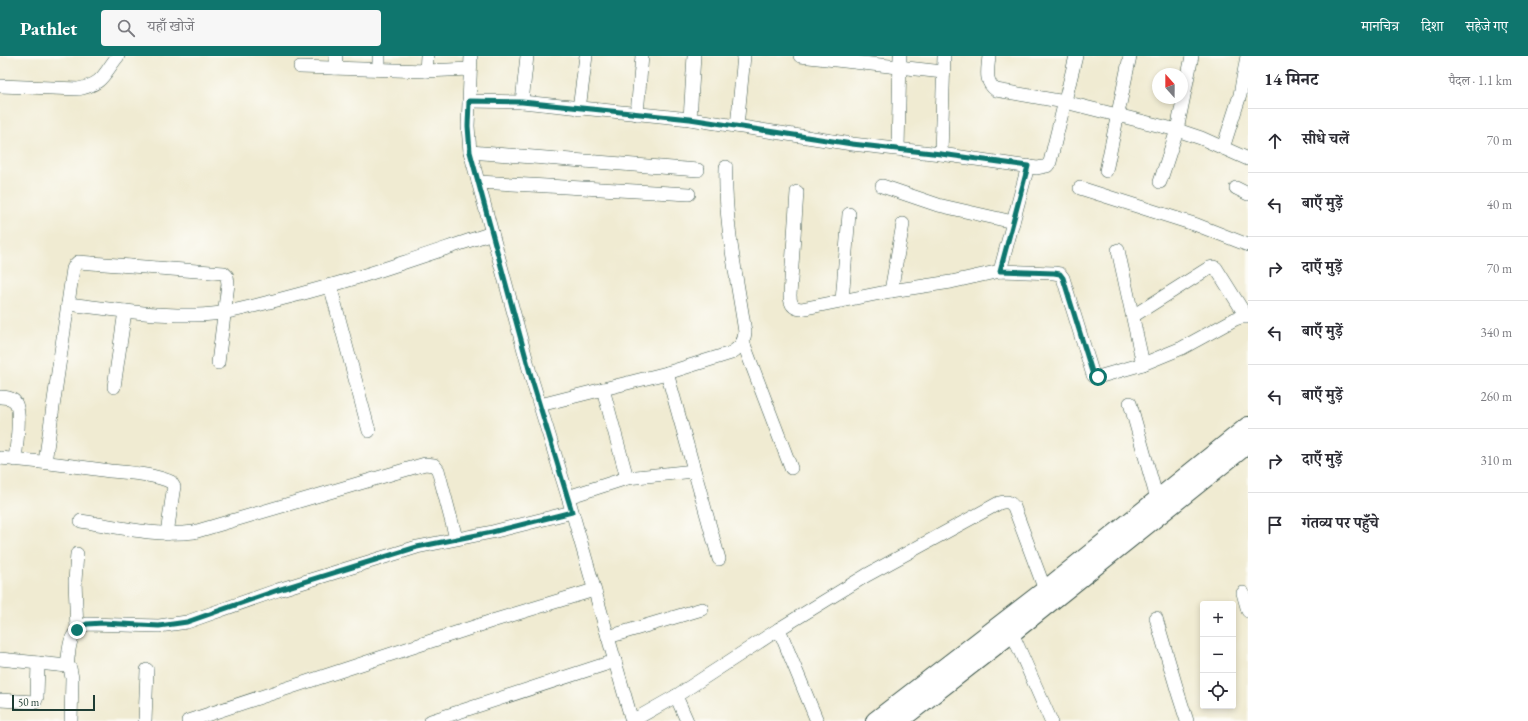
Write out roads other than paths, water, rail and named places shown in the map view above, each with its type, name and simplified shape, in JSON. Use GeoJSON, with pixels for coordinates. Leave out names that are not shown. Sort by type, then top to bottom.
{"type":"FeatureCollection","features":[{"type":"Feature","properties":{"kind":"main road"},"geometry":{"type":"LineString","coordinates":[[876,721],[1045,590],[1248,426]]}},
{"type":"Feature","properties":{"kind":"main road"},"geometry":{"type":"LineString","coordinates":[[899,721],[1245,451]]}},
{"type":"Feature","properties":{"kind":"street"},"geometry":{"type":"LineString","coordinates":[[0,86],[78,89],[90,87],[105,75],[118,56]]}},
{"type":"Feature","properties":{"kind":"street"},"geometry":{"type":"LineString","coordinates":[[379,70],[380,56]]}},
{"type":"Feature","properties":{"kind":"street"},"geometry":{"type":"LineString","coordinates":[[426,71],[427,56]]}},
{"type":"Feature","properties":{"kind":"street"},"geometry":{"type":"LineString","coordinates":[[471,56],[468,126],[470,152],[540,405],[632,721],[676,696],[779,629],[868,575],[999,503],[1007,501],[1014,507],[1045,590]]}},
{"type":"Feature","properties":{"kind":"street"},"geometry":{"type":"LineString","coordinates":[[522,102],[527,56]]}},
{"type":"Feature","properties":{"kind":"street"},"geometry":{"type":"LineString","coordinates":[[579,108],[586,56]]}},
{"type":"Feature","properties":{"kind":"street"},"geometry":{"type":"LineString","coordinates":[[637,114],[642,56]]}},
{"type":"Feature","properties":{"kind":"street"},"geometry":{"type":"LineString","coordinates":[[690,119],[694,56]]}},
{"type":"Feature","properties":{"kind":"street"},"geometry":{"type":"LineString","coordinates":[[737,126],[744,56]]}},
{"type":"Feature","properties":{"kind":"street"},"geometry":{"type":"LineString","coordinates":[[800,56],[899,62],[943,72]]}},
{"type":"Feature","properties":{"kind":"street"},"geometry":{"type":"LineString","coordinates":[[941,154],[944,56]]}},
{"type":"Feature","properties":{"kind":"street"},"geometry":{"type":"LineString","coordinates":[[990,56],[988,82],[990,86],[996,90],[1065,102],[1177,130],[1248,159]]}},
{"type":"Feature","properties":{"kind":"street"},"geometry":{"type":"LineString","coordinates":[[469,101],[522,102],[690,119],[852,144],[1042,167],[1047,166],[1050,162],[1076,56]]}},
{"type":"Feature","properties":{"kind":"street"},"geometry":{"type":"LineString","coordinates":[[1106,171],[1130,56]]}},
{"type":"Feature","properties":{"kind":"street"},"geometry":{"type":"LineString","coordinates":[[1160,182],[1177,130],[1192,56]]}},
{"type":"Feature","properties":{"kind":"street"},"geometry":{"type":"LineString","coordinates":[[1223,148],[1244,97],[1247,56]]}},
{"type":"Feature","properties":{"kind":"street"},"geometry":{"type":"LineString","coordinates":[[300,67],[335,62],[379,70],[426,71],[470,69]]}},
{"type":"Feature","properties":{"kind":"street"},"geometry":{"type":"LineString","coordinates":[[898,149],[899,62]]}},
{"type":"Feature","properties":{"kind":"street"},"geometry":{"type":"LineString","coordinates":[[470,152],[698,170]]}},
{"type":"Feature","properties":{"kind":"street"},"geometry":{"type":"LineString","coordinates":[[1000,271],[1028,166]]}},
{"type":"Feature","properties":{"kind":"street"},"geometry":{"type":"LineString","coordinates":[[540,405],[666,372],[731,353],[741,347],[745,332],[726,203],[726,167]]}},
{"type":"Feature","properties":{"kind":"street"},"geometry":{"type":"LineString","coordinates":[[478,182],[689,194]]}},
{"type":"Feature","properties":{"kind":"street"},"geometry":{"type":"LineString","coordinates":[[882,186],[938,205],[1013,222]]}},
{"type":"Feature","properties":{"kind":"street"},"geometry":{"type":"LineString","coordinates":[[1080,188],[1197,225],[1248,245]]}},
{"type":"Feature","properties":{"kind":"street"},"geometry":{"type":"LineString","coordinates":[[1236,188],[1248,194]]}},
{"type":"Feature","properties":{"kind":"street"},"geometry":{"type":"LineString","coordinates":[[797,192],[790,301],[796,308],[801,309],[891,291],[951,282],[1000,271],[1060,274],[1063,278],[1093,375],[1095,377],[1143,364],[1182,348],[1235,319],[1247,316],[1216,268],[1213,267],[1209,268],[1133,316]]}},
{"type":"Feature","properties":{"kind":"street"},"geometry":{"type":"LineString","coordinates":[[842,301],[849,214]]}},
{"type":"Feature","properties":{"kind":"street"},"geometry":{"type":"LineString","coordinates":[[891,291],[903,224]]}},
{"type":"Feature","properties":{"kind":"street"},"geometry":{"type":"LineString","coordinates":[[68,304],[157,315],[196,315],[224,312],[366,275],[492,233]]}},
{"type":"Feature","properties":{"kind":"street"},"geometry":{"type":"LineString","coordinates":[[1118,250],[1143,364]]}},
{"type":"Feature","properties":{"kind":"street"},"geometry":{"type":"LineString","coordinates":[[45,462],[73,269],[75,265],[82,261],[224,273],[227,276],[228,284],[218,363]]}},
{"type":"Feature","properties":{"kind":"street"},"geometry":{"type":"LineString","coordinates":[[330,285],[369,431]]}},
{"type":"Feature","properties":{"kind":"street"},"geometry":{"type":"LineString","coordinates":[[114,387],[125,311]]}},
{"type":"Feature","properties":{"kind":"street"},"geometry":{"type":"LineString","coordinates":[[743,342],[791,468]]}},
{"type":"Feature","properties":{"kind":"street"},"geometry":{"type":"LineString","coordinates":[[666,372],[719,559]]}},
{"type":"Feature","properties":{"kind":"street"},"geometry":{"type":"LineString","coordinates":[[603,389],[627,478]]}},
{"type":"Feature","properties":{"kind":"street"},"geometry":{"type":"LineString","coordinates":[[0,397],[12,399],[17,404],[18,412],[15,460]]}},
{"type":"Feature","properties":{"kind":"street"},"geometry":{"type":"LineString","coordinates":[[1130,403],[1157,499]]}},
{"type":"Feature","properties":{"kind":"street"},"geometry":{"type":"LineString","coordinates":[[0,458],[45,462],[163,478],[171,482],[174,487],[167,534]]}},
{"type":"Feature","properties":{"kind":"street"},"geometry":{"type":"LineString","coordinates":[[82,521],[167,534],[194,532],[219,526],[425,464],[434,465],[438,470],[456,538]]}},
{"type":"Feature","properties":{"kind":"street"},"geometry":{"type":"LineString","coordinates":[[568,497],[627,478],[694,471]]}},
{"type":"Feature","properties":{"kind":"street"},"geometry":{"type":"LineString","coordinates":[[67,666],[71,640],[74,633],[87,624],[103,623],[159,626],[187,622],[278,590],[417,547],[492,532],[572,512]]}},
{"type":"Feature","properties":{"kind":"street"},"geometry":{"type":"LineString","coordinates":[[77,554],[74,581],[77,630]]}},
{"type":"Feature","properties":{"kind":"street"},"geometry":{"type":"LineString","coordinates":[[188,721],[492,621],[594,590]]}},
{"type":"Feature","properties":{"kind":"street"},"geometry":{"type":"LineString","coordinates":[[1243,593],[1248,611]]}},
{"type":"Feature","properties":{"kind":"street"},"geometry":{"type":"LineString","coordinates":[[608,637],[702,609]]}},
{"type":"Feature","properties":{"kind":"street"},"geometry":{"type":"LineString","coordinates":[[1156,618],[1187,721]]}},
{"type":"Feature","properties":{"kind":"street"},"geometry":{"type":"LineString","coordinates":[[779,629],[817,721]]}},
{"type":"Feature","properties":{"kind":"street"},"geometry":{"type":"LineString","coordinates":[[1012,633],[1051,721]]}},
{"type":"Feature","properties":{"kind":"street"},"geometry":{"type":"LineString","coordinates":[[0,659],[67,666],[70,668],[72,678],[71,721]]}},
{"type":"Feature","properties":{"kind":"street"},"geometry":{"type":"LineString","coordinates":[[430,721],[615,661]]}},
{"type":"Feature","properties":{"kind":"street"},"geometry":{"type":"LineString","coordinates":[[0,700],[35,702],[37,697],[38,663]]}},
{"type":"Feature","properties":{"kind":"street"},"geometry":{"type":"LineString","coordinates":[[145,721],[147,670]]}},
{"type":"Feature","properties":{"kind":"street"},"geometry":{"type":"LineString","coordinates":[[676,696],[687,721]]}}]}
